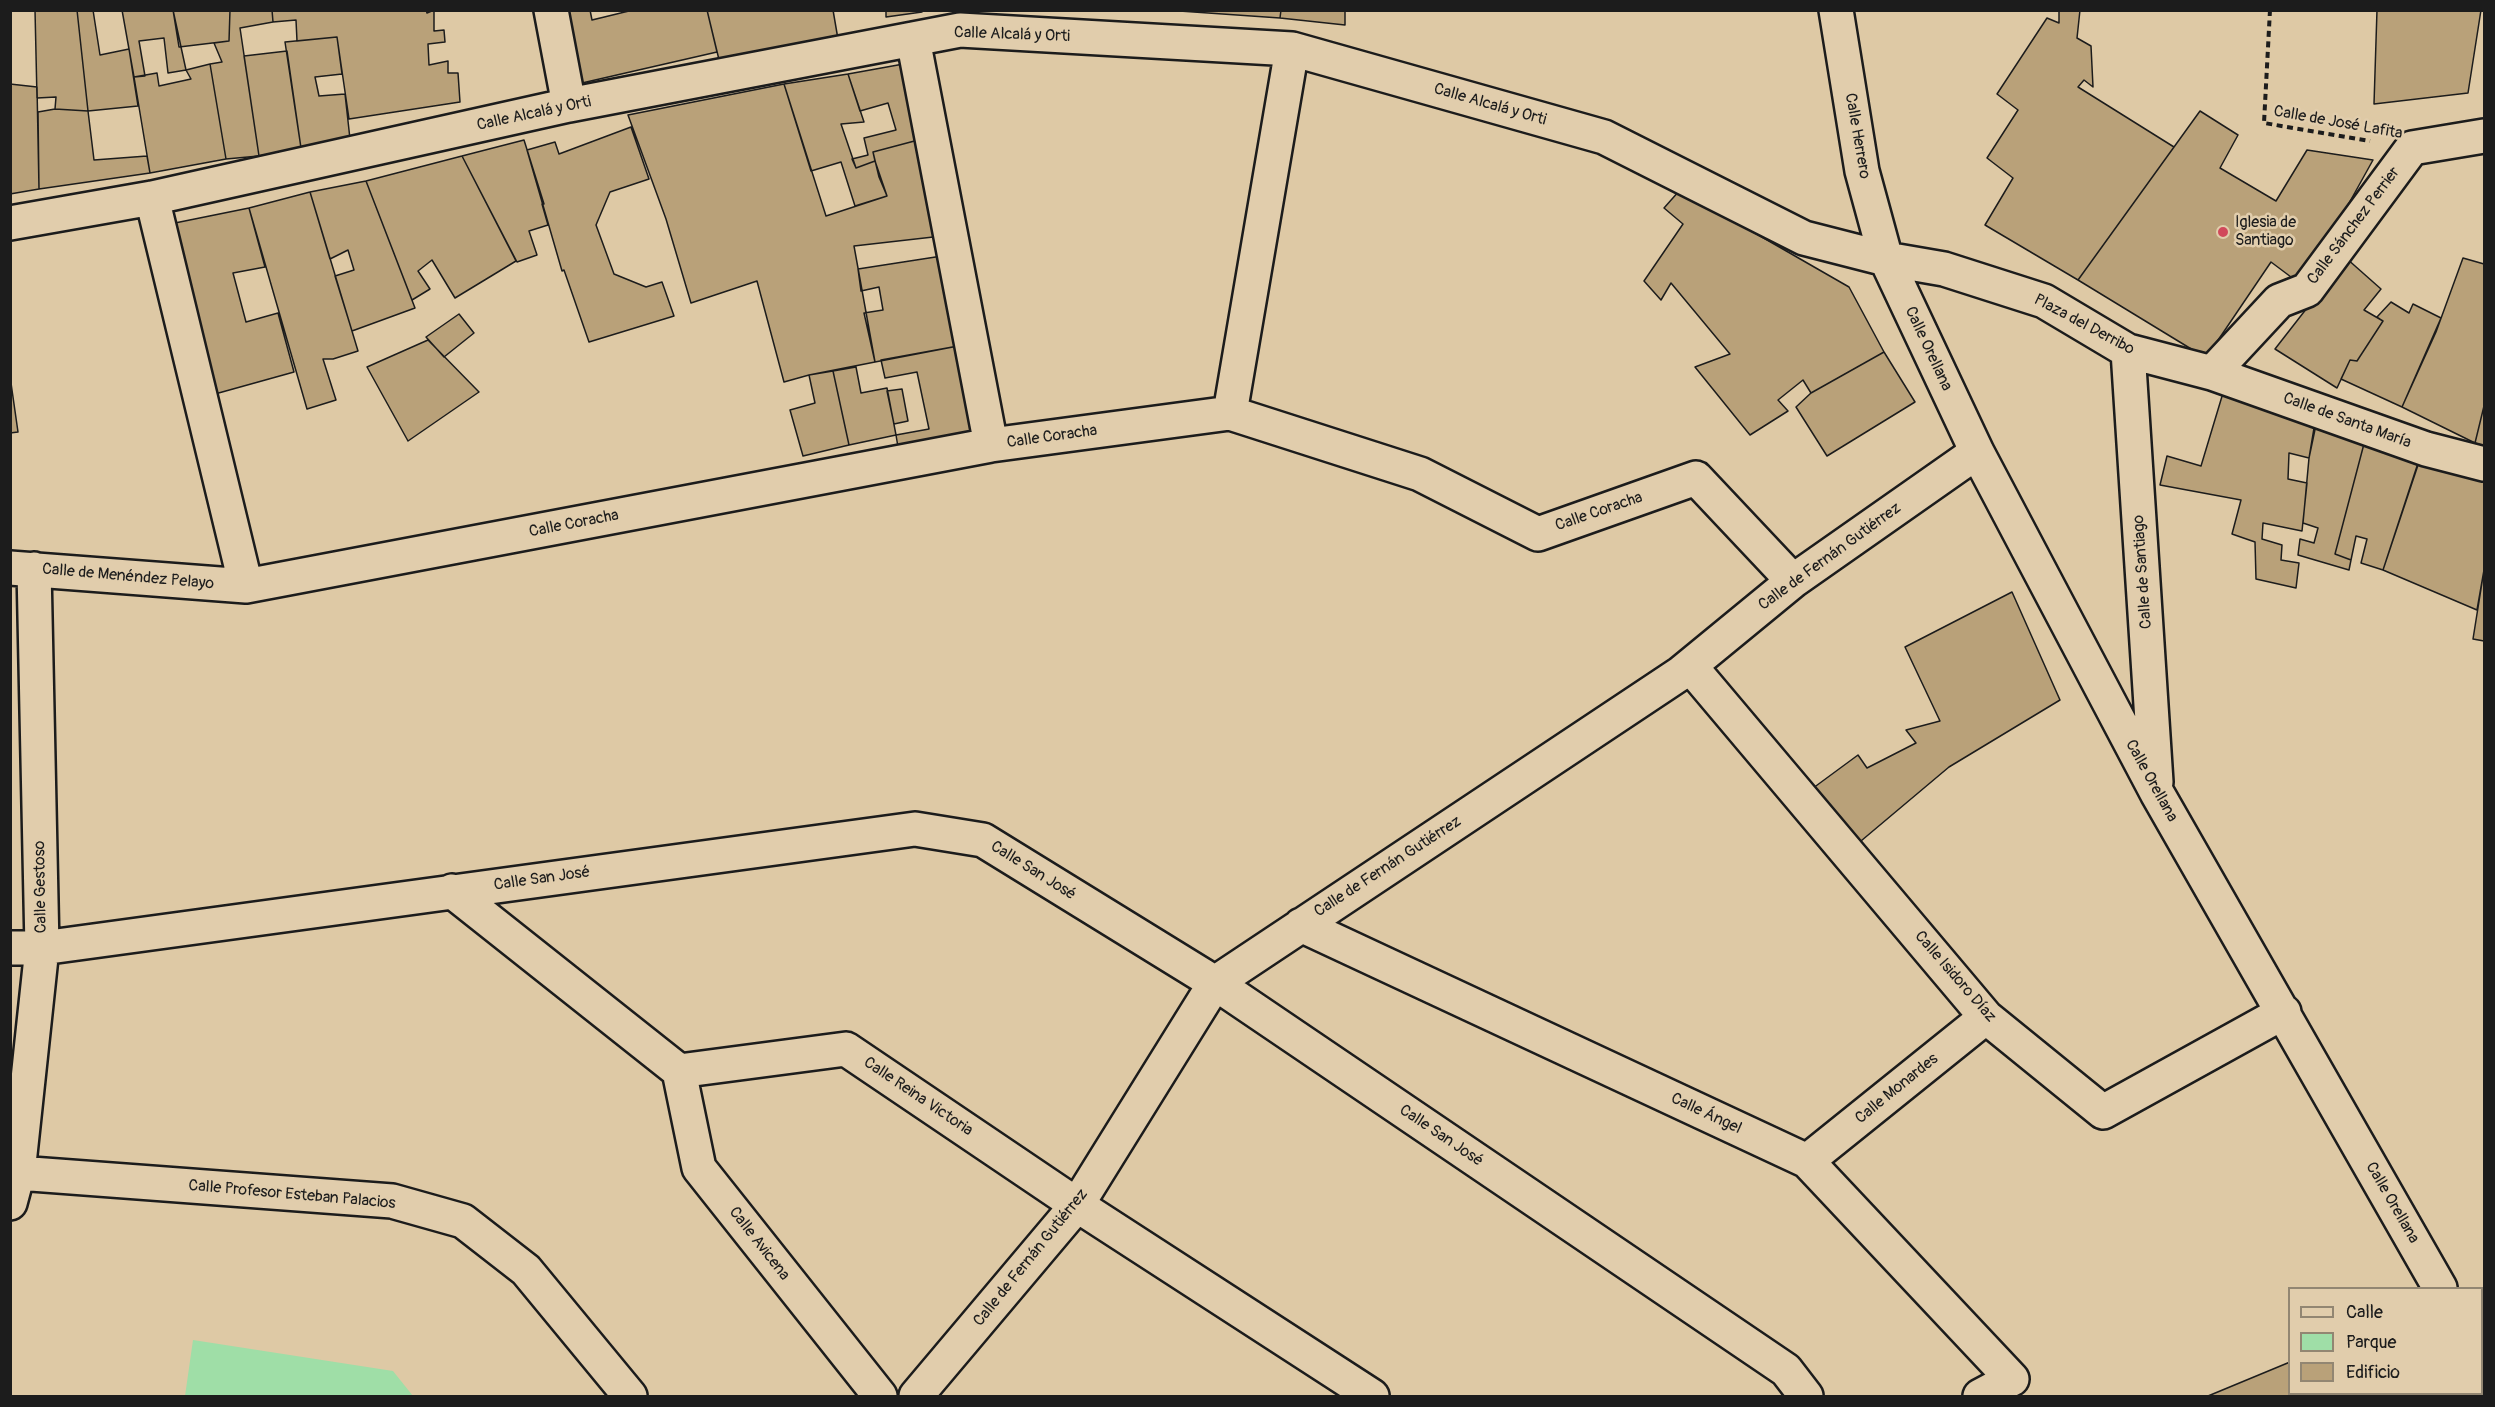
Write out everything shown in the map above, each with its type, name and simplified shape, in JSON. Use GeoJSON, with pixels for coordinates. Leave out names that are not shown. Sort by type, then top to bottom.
{"type":"FeatureCollection","features":[{"type":"Feature","properties":{"kind":"street"},"geometry":{"type":"LineString","coordinates":[[551,10],[569,105]]}},
{"type":"Feature","properties":{"kind":"street","name":"Calle Herrero"},"geometry":{"type":"LineString","coordinates":[[1836,10],[1862,171],[1886,259]]}},
{"type":"Feature","properties":{"kind":"street","name":"Calle Alcalá y Orti"},"geometry":{"type":"LineString","coordinates":[[10,223],[152,198],[569,105],[960,30],[1292,49],[1604,137],[1804,238],[1886,259]]}},
{"type":"Feature","properties":{"kind":"street"},"geometry":{"type":"LineString","coordinates":[[913,39],[991,445]]}},
{"type":"Feature","properties":{"kind":"street"},"geometry":{"type":"LineString","coordinates":[[1230,413],[1292,49]]}},
{"type":"Feature","properties":{"kind":"street"},"geometry":{"type":"LineString","coordinates":[[2412,148],[2484,136]]}},
{"type":"Feature","properties":{"kind":"street","name":"Calle Sánchez Perrier"},"geometry":{"type":"LineString","coordinates":[[2212,373],[2279,301],[2307,290],[2412,148]]}},
{"type":"Feature","properties":{"kind":"street"},"geometry":{"type":"LineString","coordinates":[[152,198],[246,586]]}},
{"type":"Feature","properties":{"kind":"street","name":"Plaza del Derribo"},"geometry":{"type":"LineString","coordinates":[[1886,259],[1944,270],[2044,301],[2128,351],[2212,373]]}},
{"type":"Feature","properties":{"kind":"street","name":"Calle Orellana"},"geometry":{"type":"LineString","coordinates":[[1886,259],[1977,453],[2157,793],[2439,1287]]}},
{"type":"Feature","properties":{"kind":"street","name":"Calle de Santiago"},"geometry":{"type":"LineString","coordinates":[[2128,351],[2157,793]]}},
{"type":"Feature","properties":{"kind":"street","name":"Calle de Santa María"},"geometry":{"type":"LineString","coordinates":[[2212,373],[2426,449],[2484,464]]}},
{"type":"Feature","properties":{"kind":"street","name":"Calle Coracha"},"geometry":{"type":"LineString","coordinates":[[246,586],[991,445],[1230,413],[1420,474],[1538,534],[1696,478],[1793,581]]}},
{"type":"Feature","properties":{"kind":"street","name":"Calle de Fernán Gutiérrez"},"geometry":{"type":"LineString","coordinates":[[916,1396],[1077,1205],[1215,983],[1690,666],[1793,581],[1977,453]]}},
{"type":"Feature","properties":{"kind":"street","name":"Calle de Menéndez Pelayo"},"geometry":{"type":"LineString","coordinates":[[22,568],[246,586]]}},
{"type":"Feature","properties":{"kind":"street","name":"Calle Gestoso"},"geometry":{"type":"LineString","coordinates":[[14,1188],[26,948],[22,568]]}},
{"type":"Feature","properties":{"kind":"street","name":"Calle Isidoro Díaz"},"geometry":{"type":"LineString","coordinates":[[1690,666],[1986,1017],[2103,1112],[2284,1012]]}},
{"type":"Feature","properties":{"kind":"street","name":"Calle San José"},"geometry":{"type":"LineString","coordinates":[[26,948],[915,829],[983,840],[1215,983],[1786,1370],[1806,1396]]}},
{"type":"Feature","properties":{"kind":"street"},"geometry":{"type":"LineString","coordinates":[[452,891],[679,1071]]}},
{"type":"Feature","properties":{"kind":"street","name":"Calle Ángel"},"geometry":{"type":"LineString","coordinates":[[1301,925],[1807,1161],[2012,1379],[1980,1396]]}},
{"type":"Feature","properties":{"kind":"street","name":"Calle Monardes"},"geometry":{"type":"LineString","coordinates":[[1807,1161],[1986,1017]]}},
{"type":"Feature","properties":{"kind":"street","name":"Calle Reina Victoria"},"geometry":{"type":"LineString","coordinates":[[679,1071],[846,1049],[1077,1205],[1372,1396]]}},
{"type":"Feature","properties":{"kind":"street","name":"Calle Avicena"},"geometry":{"type":"LineString","coordinates":[[679,1071],[699,1168],[880,1396]]}},
{"type":"Feature","properties":{"kind":"street","name":"Calle Profesor Esteban Palacios"},"geometry":{"type":"LineString","coordinates":[[14,1188],[392,1201],[463,1221],[526,1270],[630,1396]]}},
{"type":"Feature","properties":{"kind":"path","name":"Calle de José Lafita"},"geometry":{"type":"LineString","coordinates":[[2270,10],[2264,123],[2412,148]]}},
{"type":"Feature","properties":{"kind":"green space"},"geometry":{"type":"Polygon","coordinates":[[[193,1340],[393,1371],[413,1396],[185,1396],[193,1340]]]}},
{"type":"Feature","properties":{"kind":"building"},"geometry":{"type":"Polygon","coordinates":[[[35,10],[77,10],[88,111],[55,109],[56,97],[37,98],[35,10]]]}},
{"type":"Feature","properties":{"kind":"building"},"geometry":{"type":"Polygon","coordinates":[[[77,10],[93,10],[100,55],[129,49],[138,106],[88,111],[77,10]]]}},
{"type":"Feature","properties":{"kind":"building"},"geometry":{"type":"Polygon","coordinates":[[[122,10],[173,10],[186,70],[168,73],[164,38],[139,41],[145,76],[134,77],[122,10]]]}},
{"type":"Feature","properties":{"kind":"building"},"geometry":{"type":"Polygon","coordinates":[[[173,10],[230,10],[229,41],[179,47],[173,10]]]}},
{"type":"Feature","properties":{"kind":"building"},"geometry":{"type":"Polygon","coordinates":[[[230,10],[272,10],[273,22],[240,28],[259,156],[226,159],[210,64],[222,62],[214,43],[229,41],[230,10]]]}},
{"type":"Feature","properties":{"kind":"building"},"geometry":{"type":"Polygon","coordinates":[[[272,10],[426,10],[427,13],[434,10],[434,31],[444,30],[445,42],[428,44],[429,65],[448,61],[448,73],[458,73],[460,102],[349,119],[337,37],[297,41],[296,20],[273,22],[272,10]]]}},
{"type":"Feature","properties":{"kind":"building"},"geometry":{"type":"Polygon","coordinates":[[[566,10],[590,10],[592,20],[633,10],[707,10],[717,52],[582,83],[566,10]]]}},
{"type":"Feature","properties":{"kind":"building"},"geometry":{"type":"Polygon","coordinates":[[[707,10],[833,10],[839,45],[721,68],[707,10]]]}},
{"type":"Feature","properties":{"kind":"building"},"geometry":{"type":"Polygon","coordinates":[[[886,10],[922,10],[922,12],[886,17],[886,10]]]}},
{"type":"Feature","properties":{"kind":"building"},"geometry":{"type":"Polygon","coordinates":[[[1165,10],[1281,10],[1280,18],[1165,10]]]}},
{"type":"Feature","properties":{"kind":"building"},"geometry":{"type":"Polygon","coordinates":[[[1281,10],[1345,10],[1345,25],[1280,18],[1281,10]]]}},
{"type":"Feature","properties":{"kind":"building"},"geometry":{"type":"Polygon","coordinates":[[[2059,10],[2080,10],[2077,38],[2091,46],[2093,87],[2084,80],[2078,87],[2174,147],[2078,280],[1985,225],[2013,178],[1987,158],[2018,110],[1997,94],[2047,18],[2059,23],[2059,10]]]}},
{"type":"Feature","properties":{"kind":"building"},"geometry":{"type":"Polygon","coordinates":[[[2377,10],[2481,10],[2468,93],[2374,104],[2377,10]]]}},
{"type":"Feature","properties":{"kind":"building"},"geometry":{"type":"Polygon","coordinates":[[[337,37],[342,74],[315,77],[319,96],[345,94],[350,139],[301,148],[285,42],[337,37]]]}},
{"type":"Feature","properties":{"kind":"building"},"geometry":{"type":"Polygon","coordinates":[[[287,51],[301,148],[259,156],[244,56],[287,51]]]}},
{"type":"Feature","properties":{"kind":"building"},"geometry":{"type":"Polygon","coordinates":[[[909,63],[922,139],[873,152],[875,161],[856,168],[852,159],[868,155],[864,138],[896,130],[888,103],[860,111],[848,74],[909,63]]]}},
{"type":"Feature","properties":{"kind":"building"},"geometry":{"type":"Polygon","coordinates":[[[210,64],[226,159],[150,173],[134,77],[157,73],[159,86],[191,79],[186,70],[210,64]]]}},
{"type":"Feature","properties":{"kind":"building"},"geometry":{"type":"Polygon","coordinates":[[[848,74],[864,122],[841,124],[856,168],[875,161],[887,196],[855,206],[841,162],[811,171],[784,84],[848,74]]]}},
{"type":"Feature","properties":{"kind":"building"},"geometry":{"type":"Polygon","coordinates":[[[10,84],[37,87],[39,189],[10,194],[10,84]]]}},
{"type":"Feature","properties":{"kind":"building"},"geometry":{"type":"Polygon","coordinates":[[[784,84],[826,216],[887,196],[879,177],[873,152],[922,139],[942,236],[854,246],[875,362],[784,382],[757,281],[691,303],[666,219],[628,115],[784,84]]]}},
{"type":"Feature","properties":{"kind":"building"},"geometry":{"type":"Polygon","coordinates":[[[55,109],[88,111],[94,160],[147,156],[150,173],[39,189],[38,112],[55,109]]]}},
{"type":"Feature","properties":{"kind":"building","name":"Iglesia de Santiago"},"geometry":{"type":"Polygon","coordinates":[[[2200,111],[2238,135],[2220,168],[2276,201],[2307,150],[2373,160],[2303,286],[2271,262],[2206,358],[2078,280],[2200,111]]]}},
{"type":"Feature","properties":{"kind":"building"},"geometry":{"type":"Polygon","coordinates":[[[631,127],[649,179],[610,192],[596,225],[614,274],[646,287],[662,282],[674,316],[589,342],[564,270],[562,271],[527,150],[555,142],[559,154],[631,127]]]}},
{"type":"Feature","properties":{"kind":"building"},"geometry":{"type":"Polygon","coordinates":[[[524,140],[544,204],[542,204],[548,225],[529,231],[537,255],[517,262],[462,156],[524,140]]]}},
{"type":"Feature","properties":{"kind":"building"},"geometry":{"type":"Polygon","coordinates":[[[462,156],[516,261],[455,298],[432,260],[418,271],[430,289],[412,300],[366,181],[462,156]]]}},
{"type":"Feature","properties":{"kind":"building"},"geometry":{"type":"Polygon","coordinates":[[[366,181],[415,308],[352,331],[335,276],[354,270],[348,250],[330,259],[310,192],[366,181]]]}},
{"type":"Feature","properties":{"kind":"building"},"geometry":{"type":"Polygon","coordinates":[[[1680,190],[1849,287],[1884,352],[1811,393],[1803,380],[1778,400],[1788,411],[1750,435],[1695,367],[1730,354],[1671,283],[1661,300],[1644,281],[1683,224],[1664,208],[1680,190]]]}},
{"type":"Feature","properties":{"kind":"building"},"geometry":{"type":"Polygon","coordinates":[[[310,192],[358,351],[333,359],[323,359],[336,400],[307,409],[249,208],[310,192]]]}},
{"type":"Feature","properties":{"kind":"building"},"geometry":{"type":"Polygon","coordinates":[[[249,208],[265,267],[233,273],[246,322],[278,313],[294,372],[215,394],[170,224],[249,208]]]}},
{"type":"Feature","properties":{"kind":"building"},"geometry":{"type":"Polygon","coordinates":[[[942,256],[958,346],[875,362],[864,313],[883,310],[879,287],[861,291],[858,269],[942,256]]]}},
{"type":"Feature","properties":{"kind":"building"},"geometry":{"type":"Polygon","coordinates":[[[2346,258],[2381,289],[2364,310],[2383,321],[2357,361],[2350,360],[2337,388],[2275,349],[2346,258]]]}},
{"type":"Feature","properties":{"kind":"building"},"geometry":{"type":"Polygon","coordinates":[[[2463,258],[2484,264],[2484,406],[2475,443],[2402,407],[2436,332],[2463,258]]]}},
{"type":"Feature","properties":{"kind":"building"},"geometry":{"type":"Polygon","coordinates":[[[2391,302],[2409,313],[2413,304],[2441,318],[2402,407],[2341,379],[2350,360],[2357,361],[2383,321],[2377,317],[2391,302]]]}},
{"type":"Feature","properties":{"kind":"building"},"geometry":{"type":"Polygon","coordinates":[[[459,314],[474,333],[444,357],[426,337],[459,314]]]}},
{"type":"Feature","properties":{"kind":"building"},"geometry":{"type":"Polygon","coordinates":[[[428,340],[479,392],[408,441],[367,367],[428,340]]]}},
{"type":"Feature","properties":{"kind":"building"},"geometry":{"type":"Polygon","coordinates":[[[958,346],[978,437],[899,453],[896,435],[929,429],[917,372],[885,378],[881,360],[958,346]]]}},
{"type":"Feature","properties":{"kind":"building"},"geometry":{"type":"Polygon","coordinates":[[[1884,352],[1915,402],[1827,456],[1796,407],[1811,393],[1884,352]]]}},
{"type":"Feature","properties":{"kind":"building"},"geometry":{"type":"Polygon","coordinates":[[[856,367],[861,393],[887,388],[896,435],[849,445],[833,371],[856,367]]]}},
{"type":"Feature","properties":{"kind":"building"},"geometry":{"type":"Polygon","coordinates":[[[833,371],[849,445],[803,456],[790,410],[815,403],[809,375],[833,371]]]}},
{"type":"Feature","properties":{"kind":"building"},"geometry":{"type":"Polygon","coordinates":[[[10,376],[18,432],[10,433],[10,376]]]}},
{"type":"Feature","properties":{"kind":"building"},"geometry":{"type":"Polygon","coordinates":[[[902,389],[908,421],[894,424],[887,391],[902,389]]]}},
{"type":"Feature","properties":{"kind":"building"},"geometry":{"type":"Polygon","coordinates":[[[2223,393],[2314,428],[2309,458],[2289,453],[2288,479],[2307,483],[2302,531],[2263,523],[2262,539],[2282,545],[2281,560],[2299,563],[2296,588],[2256,579],[2255,542],[2232,534],[2241,500],[2160,485],[2167,456],[2201,466],[2223,393]]]}},
{"type":"Feature","properties":{"kind":"building"},"geometry":{"type":"Polygon","coordinates":[[[2484,406],[2484,446],[2475,443],[2484,406]]]}},
{"type":"Feature","properties":{"kind":"building"},"geometry":{"type":"Polygon","coordinates":[[[2317,420],[2365,440],[2335,554],[2351,560],[2349,570],[2298,555],[2300,539],[2314,543],[2318,528],[2303,523],[2309,458],[2317,420]]]}},
{"type":"Feature","properties":{"kind":"building"},"geometry":{"type":"Polygon","coordinates":[[[2365,440],[2419,462],[2383,570],[2361,563],[2367,539],[2356,536],[2351,560],[2335,554],[2365,440]]]}},
{"type":"Feature","properties":{"kind":"building"},"geometry":{"type":"Polygon","coordinates":[[[2420,457],[2484,481],[2484,570],[2477,610],[2383,570],[2420,457]]]}},
{"type":"Feature","properties":{"kind":"building"},"geometry":{"type":"Polygon","coordinates":[[[2484,570],[2484,641],[2473,639],[2484,570]]]}},
{"type":"Feature","properties":{"kind":"building"},"geometry":{"type":"Polygon","coordinates":[[[2012,592],[2060,700],[1949,767],[1855,846],[1805,794],[1858,755],[1867,768],[1916,743],[1906,730],[1940,721],[1905,647],[2012,592]]]}},
{"type":"Feature","properties":{"kind":"building"},"geometry":{"type":"Polygon","coordinates":[[[2288,1363],[2288,1395],[2356,1396],[2208,1396],[2288,1363]]]}},
{"type":"Feature","properties":{"kind":"place","name":"Iglesia de Santiago"},"geometry":{"type":"Point","coordinates":[2223,232]}}]}
